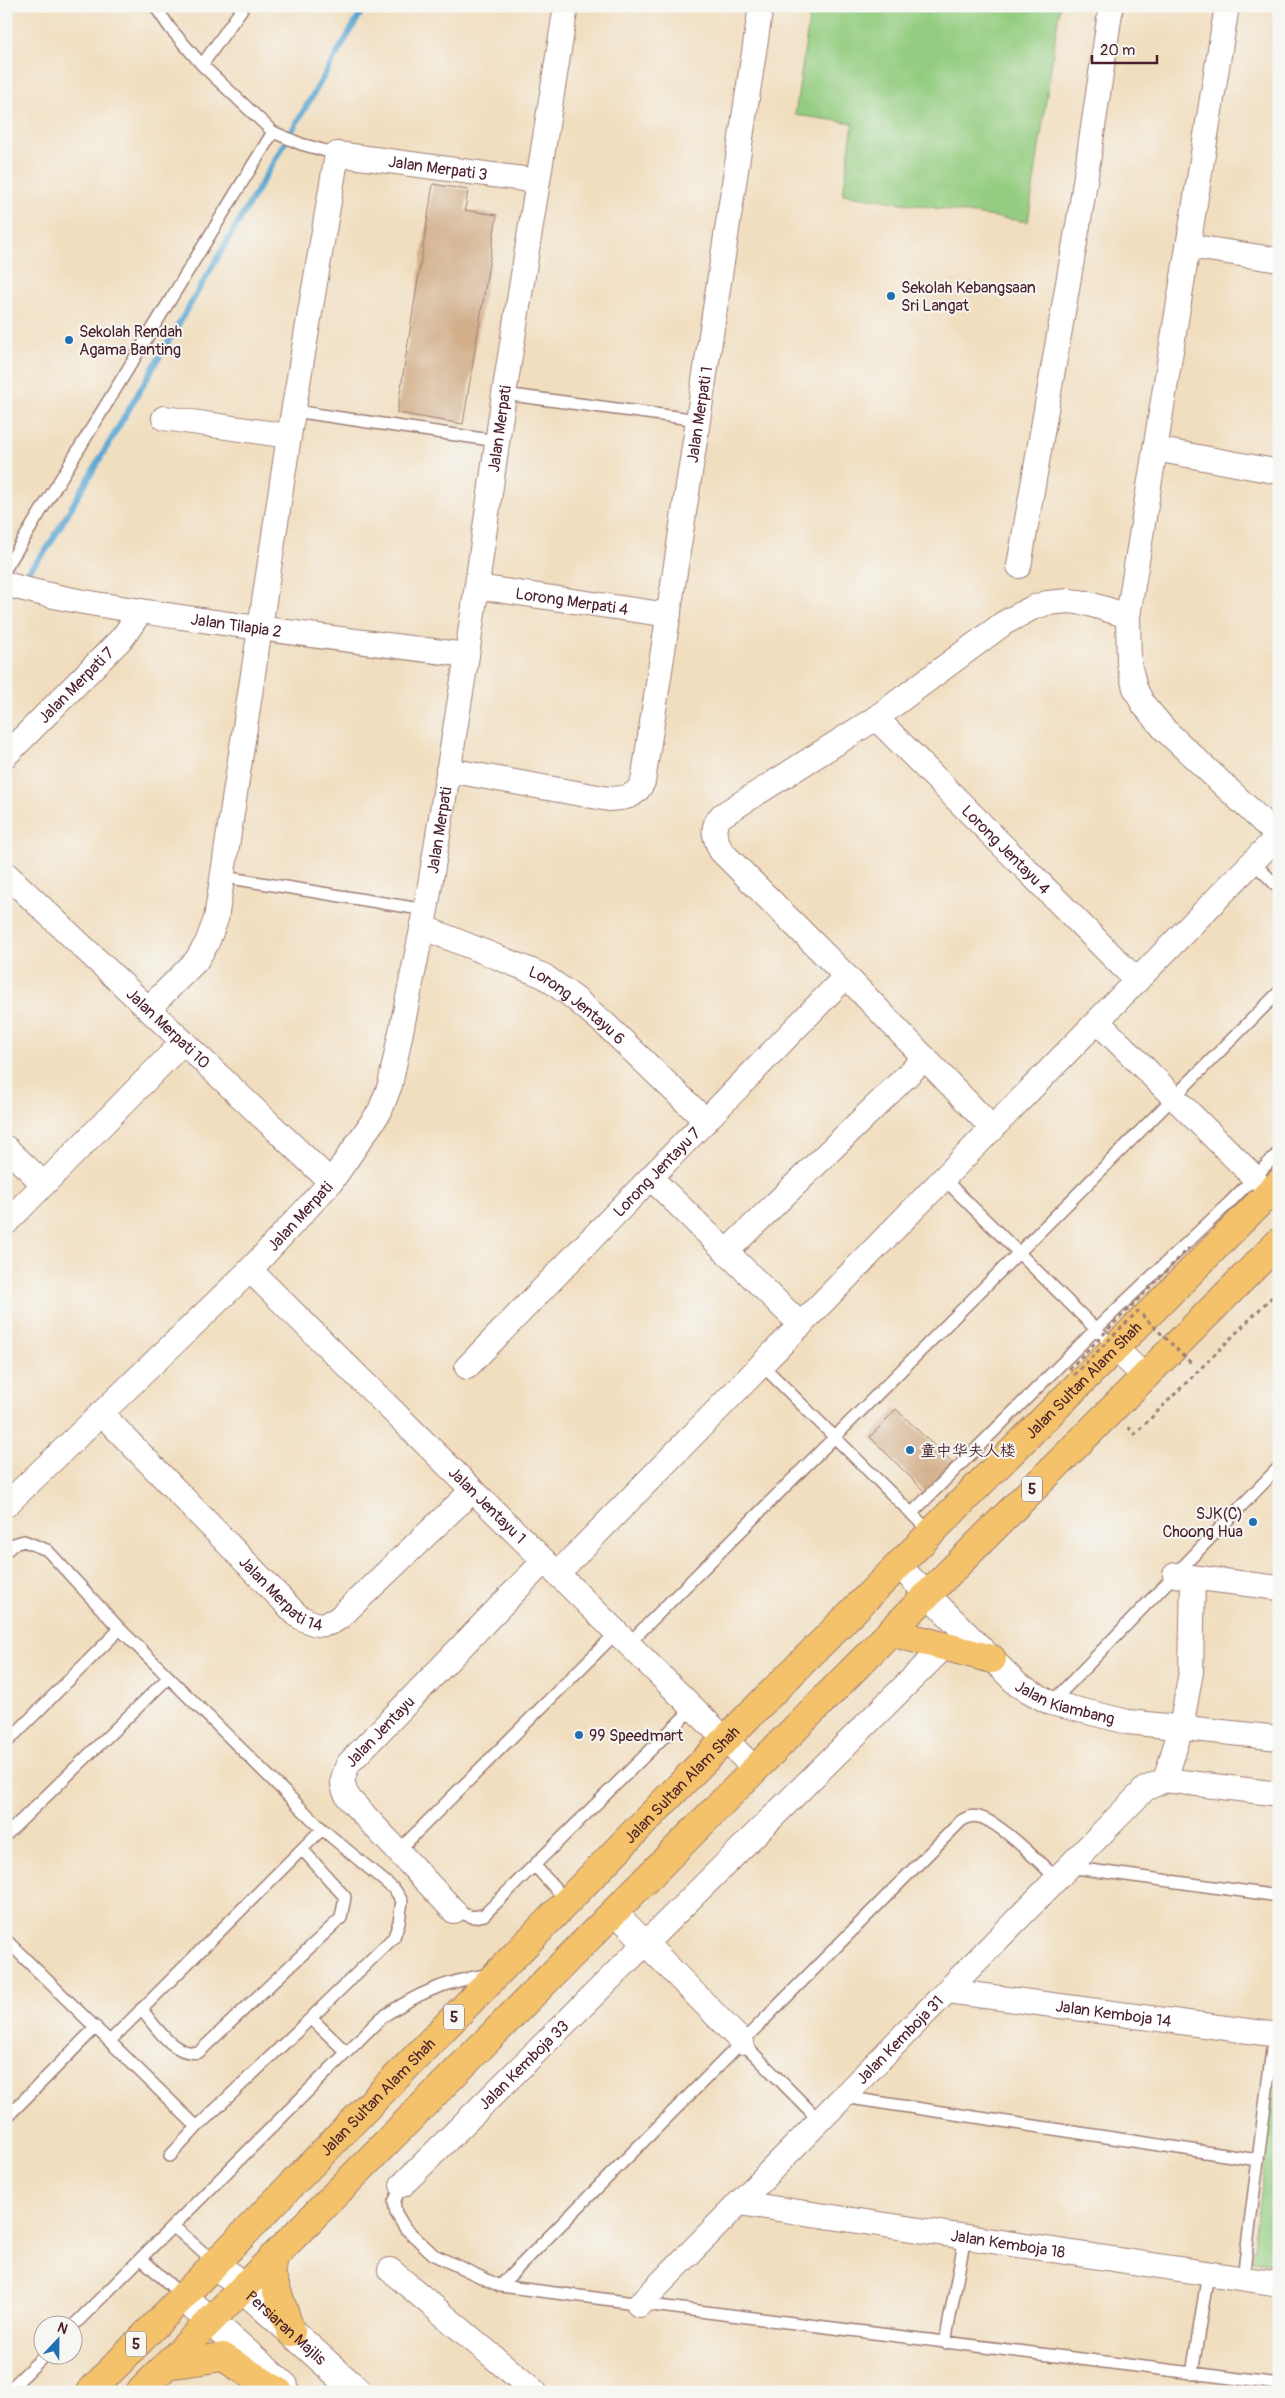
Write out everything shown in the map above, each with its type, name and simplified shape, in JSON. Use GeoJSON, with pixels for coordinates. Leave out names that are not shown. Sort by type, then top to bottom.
{"type":"FeatureCollection","features":[{"type":"Feature","properties":{"kind":"highway","name":"Jalan Sultan Alam Shah"},"geometry":{"type":"LineString","coordinates":[[90,2392],[725,1740],[1116,1349],[1266,1180]]}},
{"type":"Feature","properties":{"kind":"highway","name":"5"},"geometry":{"type":"LineString","coordinates":[[140,2392],[754,1769],[1279,1242]]}},
{"type":"Feature","properties":{"kind":"highway"},"geometry":{"type":"LineString","coordinates":[[890,1632],[992,1659]]}},
{"type":"Feature","properties":{"kind":"highway"},"geometry":{"type":"LineString","coordinates":[[272,2258],[272,2274],[291,2332]]}},
{"type":"Feature","properties":{"kind":"highway"},"geometry":{"type":"LineString","coordinates":[[167,2365],[223,2357],[279,2392]]}},
{"type":"Feature","properties":{"kind":"street","name":"Jalan Merpati"},"geometry":{"type":"LineString","coordinates":[[6,1505],[250,1270],[331,1182],[380,1111],[390,1086],[424,919],[477,587],[504,394],[566,6]]}},
{"type":"Feature","properties":{"kind":"street","name":"Jalan Merpati 1"},"geometry":{"type":"LineString","coordinates":[[448,770],[609,800],[631,797],[639,791],[643,782],[761,6]]}},
{"type":"Feature","properties":{"kind":"street"},"geometry":{"type":"LineString","coordinates":[[1019,566],[1082,202],[1111,6]]}},
{"type":"Feature","properties":{"kind":"street"},"geometry":{"type":"LineString","coordinates":[[1228,6],[1128,616],[1129,664],[1134,688],[1143,704],[1166,730],[1278,836]]}},
{"type":"Feature","properties":{"kind":"street","name":"Jalan Merpati 3"},"geometry":{"type":"LineString","coordinates":[[337,154],[538,181]]}},
{"type":"Feature","properties":{"kind":"street"},"geometry":{"type":"LineString","coordinates":[[148,1009],[196,961],[207,942],[216,920],[289,436],[337,154]]}},
{"type":"Feature","properties":{"kind":"street"},"geometry":{"type":"LineString","coordinates":[[1188,246],[1279,260]]}},
{"type":"Feature","properties":{"kind":"street"},"geometry":{"type":"LineString","coordinates":[[164,418],[289,436]]}},
{"type":"Feature","properties":{"kind":"street"},"geometry":{"type":"LineString","coordinates":[[1155,449],[1279,472]]}},
{"type":"Feature","properties":{"kind":"street","name":"Jalan Tilapia 2"},"geometry":{"type":"LineString","coordinates":[[6,584],[35,592],[141,611],[260,629],[466,655]]}},
{"type":"Feature","properties":{"kind":"street","name":"Lorong Merpati 4"},"geometry":{"type":"LineString","coordinates":[[477,587],[669,614]]}},
{"type":"Feature","properties":{"kind":"street"},"geometry":{"type":"LineString","coordinates":[[993,1129],[846,976],[721,852],[713,835],[716,821],[876,718],[1004,622],[1032,608],[1047,603],[1069,601],[1086,603],[1128,616]]}},
{"type":"Feature","properties":{"kind":"street","name":"Jalan Merpati 7"},"geometry":{"type":"LineString","coordinates":[[6,755],[117,643],[141,611]]}},
{"type":"Feature","properties":{"kind":"street","name":"Lorong Jentayu 4"},"geometry":{"type":"LineString","coordinates":[[876,718],[1137,981]]}},
{"type":"Feature","properties":{"kind":"street","name":"Jalan Jentayu"},"geometry":{"type":"LineString","coordinates":[[454,1911],[345,1793],[342,1781],[349,1763],[762,1365],[1278,836]]}},
{"type":"Feature","properties":{"kind":"street","name":"Jalan Merpati 10"},"geometry":{"type":"LineString","coordinates":[[6,874],[331,1182]]}},
{"type":"Feature","properties":{"kind":"street","name":"Lorong Jentayu 6"},"geometry":{"type":"LineString","coordinates":[[424,919],[544,976],[573,997],[606,1025],[706,1121]]}},
{"type":"Feature","properties":{"kind":"street","name":"Lorong Jentayu 7"},"geometry":{"type":"LineString","coordinates":[[468,1367],[846,976]]}},
{"type":"Feature","properties":{"kind":"street"},"geometry":{"type":"LineString","coordinates":[[1098,1022],[1174,1097],[1266,1180]]}},
{"type":"Feature","properties":{"kind":"street"},"geometry":{"type":"LineString","coordinates":[[6,1223],[183,1042]]}},
{"type":"Feature","properties":{"kind":"street"},"geometry":{"type":"LineString","coordinates":[[726,1252],[925,1058]]}},
{"type":"Feature","properties":{"kind":"street"},"geometry":{"type":"LineString","coordinates":[[6,1148],[44,1184]]}},
{"type":"Feature","properties":{"kind":"street"},"geometry":{"type":"LineString","coordinates":[[651,1178],[801,1326]]}},
{"type":"Feature","properties":{"kind":"street","name":"Jalan Jentayu 1"},"geometry":{"type":"LineString","coordinates":[[250,1270],[754,1769]]}},
{"type":"Feature","properties":{"kind":"street"},"geometry":{"type":"LineString","coordinates":[[1116,1349],[1144,1376]]}},
{"type":"Feature","properties":{"kind":"street","name":"Jalan Merpati 14"},"geometry":{"type":"LineString","coordinates":[[100,1413],[298,1616],[313,1625],[323,1626],[332,1623],[340,1617],[472,1490]]}},
{"type":"Feature","properties":{"kind":"street","name":"Jalan Kiambang"},"geometry":{"type":"LineString","coordinates":[[899,1566],[1018,1684],[1051,1703],[1128,1722],[1279,1738]]}},
{"type":"Feature","properties":{"kind":"street"},"geometry":{"type":"LineString","coordinates":[[1279,1588],[1184,1576],[1191,1672],[1181,1728],[1165,1780],[1279,1794]]}},
{"type":"Feature","properties":{"kind":"street","name":"Jalan Kemboja 33"},"geometry":{"type":"LineString","coordinates":[[402,2185],[945,1646]]}},
{"type":"Feature","properties":{"kind":"street","name":"Jalan Kemboja 31"},"geometry":{"type":"LineString","coordinates":[[639,2305],[1145,1789],[1165,1780]]}},
{"type":"Feature","properties":{"kind":"street"},"geometry":{"type":"LineString","coordinates":[[614,1911],[742,2042]]}},
{"type":"Feature","properties":{"kind":"street","name":"Jalan Kemboja 14"},"geometry":{"type":"LineString","coordinates":[[947,1991],[1276,2034]]}},
{"type":"Feature","properties":{"kind":"street","name":"Jalan Kemboja 18"},"geometry":{"type":"LineString","coordinates":[[739,2203],[1279,2284]]}},
{"type":"Feature","properties":{"kind":"street","name":"Persiaran Majlis"},"geometry":{"type":"LineString","coordinates":[[214,2263],[358,2392]]}},
{"type":"Feature","properties":{"kind":"street"},"geometry":{"type":"LineString","coordinates":[[390,2270],[535,2392]]}},
{"type":"Feature","properties":{"kind":"street"},"geometry":{"type":"LineString","coordinates":[[182,2296],[209,2322],[291,2392]]}},
{"type":"Feature","properties":{"kind":"lane"},"geometry":{"type":"LineString","coordinates":[[155,6],[170,28],[202,66],[273,132],[301,144],[337,154]]}},
{"type":"Feature","properties":{"kind":"lane"},"geometry":{"type":"LineString","coordinates":[[202,66],[244,6]]}},
{"type":"Feature","properties":{"kind":"lane"},"geometry":{"type":"LineString","coordinates":[[6,568],[273,132]]}},
{"type":"Feature","properties":{"kind":"lane"},"geometry":{"type":"LineString","coordinates":[[504,394],[698,420]]}},
{"type":"Feature","properties":{"kind":"lane"},"geometry":{"type":"LineString","coordinates":[[294,411],[497,441]]}},
{"type":"Feature","properties":{"kind":"lane"},"geometry":{"type":"LineString","coordinates":[[1253,862],[1279,888]]}},
{"type":"Feature","properties":{"kind":"lane"},"geometry":{"type":"LineString","coordinates":[[224,877],[424,919]]}},
{"type":"Feature","properties":{"kind":"lane"},"geometry":{"type":"LineString","coordinates":[[398,1852],[835,1437],[1279,992]]}},
{"type":"Feature","properties":{"kind":"lane"},"geometry":{"type":"LineString","coordinates":[[912,1514],[1096,1329],[1266,1180],[1279,1152]]}},
{"type":"Feature","properties":{"kind":"lane"},"geometry":{"type":"LineString","coordinates":[[944,1178],[1116,1349]]}},
{"type":"Feature","properties":{"kind":"lane"},"geometry":{"type":"LineString","coordinates":[[762,1365],[932,1533]]}},
{"type":"Feature","properties":{"kind":"lane"},"geometry":{"type":"LineString","coordinates":[[1051,1703],[1184,1576],[1279,1467]]}},
{"type":"Feature","properties":{"kind":"lane"},"geometry":{"type":"LineString","coordinates":[[6,1551],[14,1544],[24,1541],[47,1550],[120,1629],[322,1829],[395,1890],[402,1902],[402,1911],[394,1937],[197,2127],[170,2156]]}},
{"type":"Feature","properties":{"kind":"lane"},"geometry":{"type":"LineString","coordinates":[[6,1743],[120,1629]]}},
{"type":"Feature","properties":{"kind":"lane"},"geometry":{"type":"LineString","coordinates":[[6,1835],[169,1677]]}},
{"type":"Feature","properties":{"kind":"lane"},"geometry":{"type":"LineString","coordinates":[[454,1911],[473,1917],[484,1915],[693,1708]]}},
{"type":"Feature","properties":{"kind":"lane"},"geometry":{"type":"LineString","coordinates":[[500,2286],[961,1821],[970,1816],[981,1817],[994,1823],[1063,1873],[1279,1896]]}},
{"type":"Feature","properties":{"kind":"lane"},"geometry":{"type":"LineString","coordinates":[[110,2041],[322,1829]]}},
{"type":"Feature","properties":{"kind":"lane"},"geometry":{"type":"LineString","coordinates":[[141,2009],[175,2047],[185,2052],[199,2052],[341,1918],[345,1897],[302,1848]]}},
{"type":"Feature","properties":{"kind":"lane"},"geometry":{"type":"LineString","coordinates":[[535,1866],[567,1901]]}},
{"type":"Feature","properties":{"kind":"lane"},"geometry":{"type":"LineString","coordinates":[[6,1940],[197,2127]]}},
{"type":"Feature","properties":{"kind":"lane"},"geometry":{"type":"LineString","coordinates":[[82,2316],[380,2018],[426,1991],[458,1979],[498,1973]]}},
{"type":"Feature","properties":{"kind":"lane"},"geometry":{"type":"LineString","coordinates":[[311,2018],[346,2052]]}},
{"type":"Feature","properties":{"kind":"lane"},"geometry":{"type":"LineString","coordinates":[[6,2118],[96,2027]]}},
{"type":"Feature","properties":{"kind":"lane"},"geometry":{"type":"LineString","coordinates":[[1244,2278],[1276,2034]]}},
{"type":"Feature","properties":{"kind":"lane"},"geometry":{"type":"LineString","coordinates":[[742,2042],[820,2121]]}},
{"type":"Feature","properties":{"kind":"lane"},"geometry":{"type":"LineString","coordinates":[[843,2097],[1258,2160]]}},
{"type":"Feature","properties":{"kind":"lane"},"geometry":{"type":"LineString","coordinates":[[402,2185],[394,2202],[396,2213],[405,2228],[434,2255],[500,2286],[639,2305],[1279,2384]]}},
{"type":"Feature","properties":{"kind":"lane"},"geometry":{"type":"LineString","coordinates":[[173,2226],[214,2263]]}},
{"type":"Feature","properties":{"kind":"lane"},"geometry":{"type":"LineString","coordinates":[[945,2343],[965,2237]]}},
{"type":"Feature","properties":{"kind":"lane"},"geometry":{"type":"LineString","coordinates":[[142,2258],[182,2296]]}},
{"type":"Feature","properties":{"kind":"lane"},"geometry":{"type":"LineString","coordinates":[[1192,2374],[1208,2273]]}},
{"type":"Feature","properties":{"kind":"lane"},"geometry":{"type":"LineString","coordinates":[[7,2392],[34,2366]]}},
{"type":"Feature","properties":{"kind":"path"},"geometry":{"type":"LineString","coordinates":[[1069,1369],[1189,1248]]}},
{"type":"Feature","properties":{"kind":"path"},"geometry":{"type":"LineString","coordinates":[[1135,1434],[1279,1290]]}},
{"type":"Feature","properties":{"kind":"path"},"geometry":{"type":"LineString","coordinates":[[1074,1375],[1138,1311],[1191,1363]]}},
{"type":"Feature","properties":{"kind":"green space"},"geometry":{"type":"Polygon","coordinates":[[[811,6],[1060,6],[1028,222],[843,194],[853,123],[795,115],[811,6]]]}},
{"type":"Feature","properties":{"kind":"green space"},"geometry":{"type":"Polygon","coordinates":[[[1279,2050],[1279,2265],[1252,2262],[1279,2050]]]}},
{"type":"Feature","properties":{"kind":"building"},"geometry":{"type":"Polygon","coordinates":[[[433,184],[468,190],[465,210],[497,215],[463,424],[397,413],[433,184]]]}},
{"type":"Feature","properties":{"kind":"building","name":"童中华夫人楼"},"geometry":{"type":"Polygon","coordinates":[[[896,1409],[952,1463],[926,1493],[870,1437],[896,1409]]]}},
{"type":"Feature","properties":{"kind":"waterway"},"geometry":{"type":"LineString","coordinates":[[19,582],[47,549],[365,6]]}},
{"type":"Feature","properties":{"kind":"place","name":"Sekolah Kebangsaan Sri Langat"},"geometry":{"type":"Point","coordinates":[891,296]}},
{"type":"Feature","properties":{"kind":"place","name":"Sekolah Rendah Agama Banting"},"geometry":{"type":"Point","coordinates":[69,340]}},
{"type":"Feature","properties":{"kind":"place","name":"童中华夫人楼"},"geometry":{"type":"Point","coordinates":[910,1450]}},
{"type":"Feature","properties":{"kind":"place","name":"SJK(C) Choong Hua"},"geometry":{"type":"Point","coordinates":[1253,1522]}},
{"type":"Feature","properties":{"kind":"place","name":"99 Speedmart"},"geometry":{"type":"Point","coordinates":[579,1735]}}]}
